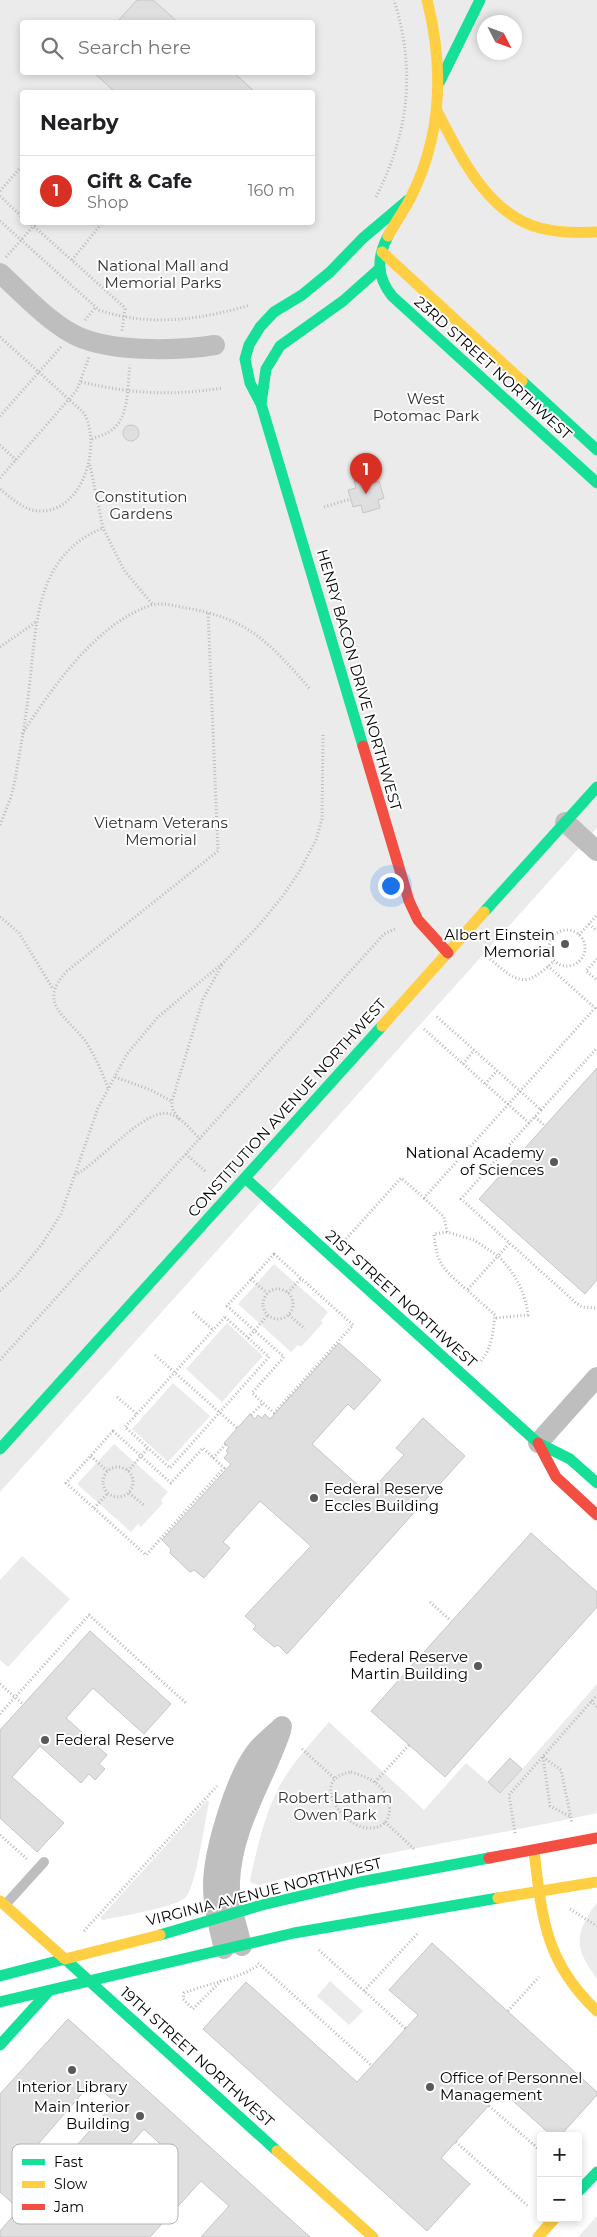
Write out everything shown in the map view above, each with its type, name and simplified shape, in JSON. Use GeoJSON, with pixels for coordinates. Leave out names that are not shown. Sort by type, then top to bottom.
{"type":"FeatureCollection","features":[{"type":"Feature","properties":{"kind":"main road"},"geometry":{"type":"LineString","coordinates":[[262,404],[264,376],[269,360],[280,345],[293,334],[342,303],[379,269],[382,252],[389,236],[411,197],[428,155],[437,111],[439,82],[437,44],[427,0]]}},
{"type":"Feature","properties":{"kind":"main road"},"geometry":{"type":"LineString","coordinates":[[439,82],[480,0]]}},
{"type":"Feature","properties":{"kind":"main road"},"geometry":{"type":"LineString","coordinates":[[437,111],[476,182],[498,204],[522,219],[552,230],[570,233],[597,232]]}},
{"type":"Feature","properties":{"kind":"main road"},"geometry":{"type":"LineString","coordinates":[[262,404],[250,383],[246,366],[249,345],[260,327],[274,312],[302,295],[325,276],[363,238],[411,197]]}},
{"type":"Feature","properties":{"kind":"main road","name":"23RD STREET NORTHWEST"},"geometry":{"type":"LineString","coordinates":[[382,252],[597,450]]}},
{"type":"Feature","properties":{"kind":"main road","name":"23RD STREET NORTHWEST"},"geometry":{"type":"LineString","coordinates":[[379,269],[384,284],[394,298],[597,483]]}},
{"type":"Feature","properties":{"kind":"main road","name":"HENRY BACON DRIVE NORTHWEST"},"geometry":{"type":"LineString","coordinates":[[262,404],[408,900],[418,920],[448,953]]}},
{"type":"Feature","properties":{"kind":"main road","name":"CONSTITUTION AVENUE NORTHWEST"},"geometry":{"type":"LineString","coordinates":[[0,1449],[597,787]]}},
{"type":"Feature","properties":{"kind":"main road","name":"21ST STREET NORTHWEST"},"geometry":{"type":"LineString","coordinates":[[244,1178],[538,1443],[570,1458],[597,1482]]}},
{"type":"Feature","properties":{"kind":"main road","name":"21ST STREET NORTHWEST"},"geometry":{"type":"LineString","coordinates":[[538,1443],[556,1477],[597,1515]]}},
{"type":"Feature","properties":{"kind":"main road","name":"VIRGINIA AVENUE NORTHWEST"},"geometry":{"type":"LineString","coordinates":[[0,1976],[262,1905],[410,1871],[534,1851],[597,1838]]}},
{"type":"Feature","properties":{"kind":"main road"},"geometry":{"type":"LineString","coordinates":[[534,1851],[540,1892],[553,1951],[573,1988],[597,2011]]}},
{"type":"Feature","properties":{"kind":"main road"},"geometry":{"type":"LineString","coordinates":[[0,2002],[239,1951],[352,1921],[597,1882]]}},
{"type":"Feature","properties":{"kind":"main road","name":"19TH STREET NORTHWEST"},"geometry":{"type":"LineString","coordinates":[[2,1903],[373,2237]]}},
{"type":"Feature","properties":{"kind":"main road"},"geometry":{"type":"LineString","coordinates":[[0,2045],[49,1991]]}},
{"type":"Feature","properties":{"kind":"main road"},"geometry":{"type":"LineString","coordinates":[[582,2188],[597,2172]]}},
{"type":"Feature","properties":{"kind":"main road"},"geometry":{"type":"LineString","coordinates":[[538,2237],[551,2222]]}},
{"type":"Feature","properties":{"kind":"street"},"geometry":{"type":"LineString","coordinates":[[3,266],[56,323],[72,334],[94,341],[126,347],[169,350],[215,345]]}},
{"type":"Feature","properties":{"kind":"street"},"geometry":{"type":"LineString","coordinates":[[565,822],[597,850]]}},
{"type":"Feature","properties":{"kind":"street"},"geometry":{"type":"LineString","coordinates":[[538,1443],[597,1377]]}},
{"type":"Feature","properties":{"kind":"street"},"geometry":{"type":"LineString","coordinates":[[226,1916],[235,1851],[253,1794],[282,1726],[256,1750],[240,1782],[217,1852],[213,1882],[239,1951]]}},
{"type":"Feature","properties":{"kind":"lane"},"geometry":{"type":"LineString","coordinates":[[2,1903],[41,1866]]}},
{"type":"Feature","properties":{"kind":"path"},"geometry":{"type":"LineString","coordinates":[[375,198],[397,148],[408,90],[405,42],[394,0]]}},
{"type":"Feature","properties":{"kind":"path"},"geometry":{"type":"LineString","coordinates":[[0,191],[20,168]]}},
{"type":"Feature","properties":{"kind":"path"},"geometry":{"type":"LineString","coordinates":[[0,196],[20,215]]}},
{"type":"Feature","properties":{"kind":"path"},"geometry":{"type":"LineString","coordinates":[[0,221],[99,310],[153,320],[193,319],[252,304]]}},
{"type":"Feature","properties":{"kind":"path"},"geometry":{"type":"LineString","coordinates":[[72,260],[101,225]]}},
{"type":"Feature","properties":{"kind":"path"},"geometry":{"type":"LineString","coordinates":[[3,266],[34,227],[123,306],[126,347],[125,408],[121,421],[112,430],[92,439]]}},
{"type":"Feature","properties":{"kind":"path"},"geometry":{"type":"LineString","coordinates":[[0,337],[84,413],[90,424],[92,439],[89,464],[84,478],[71,496],[58,506],[41,511],[26,508],[0,489]]}},
{"type":"Feature","properties":{"kind":"path"},"geometry":{"type":"LineString","coordinates":[[0,478],[70,400],[81,382],[94,341]]}},
{"type":"Feature","properties":{"kind":"path"},"geometry":{"type":"LineString","coordinates":[[0,416],[38,372]]}},
{"type":"Feature","properties":{"kind":"path"},"geometry":{"type":"LineString","coordinates":[[81,382],[126,392],[155,394],[223,388]]}},
{"type":"Feature","properties":{"kind":"path"},"geometry":{"type":"LineString","coordinates":[[0,445],[16,460]]}},
{"type":"Feature","properties":{"kind":"path"},"geometry":{"type":"LineString","coordinates":[[89,464],[103,528],[124,570],[153,605]]}},
{"type":"Feature","properties":{"kind":"path"},"geometry":{"type":"LineString","coordinates":[[324,507],[350,499]]}},
{"type":"Feature","properties":{"kind":"path"},"geometry":{"type":"LineString","coordinates":[[0,825],[11,797],[22,734],[37,622],[45,586],[58,561],[73,545],[85,535],[103,528]]}},
{"type":"Feature","properties":{"kind":"path"},"geometry":{"type":"LineString","coordinates":[[22,734],[50,691],[74,662],[119,623],[153,605],[208,612],[248,628],[268,644],[310,688]]}},
{"type":"Feature","properties":{"kind":"path"},"geometry":{"type":"LineString","coordinates":[[54,990],[59,980],[68,971],[218,851],[208,612]]}},
{"type":"Feature","properties":{"kind":"path"},"geometry":{"type":"LineString","coordinates":[[0,647],[37,622]]}},
{"type":"Feature","properties":{"kind":"path"},"geometry":{"type":"LineString","coordinates":[[0,1291],[16,1276],[42,1244],[61,1214],[98,1108],[127,1054],[158,1016],[224,962],[282,897],[316,840],[322,819],[323,734]]}},
{"type":"Feature","properties":{"kind":"path"},"geometry":{"type":"LineString","coordinates":[[579,935],[597,915]]}},
{"type":"Feature","properties":{"kind":"path"},"geometry":{"type":"LineString","coordinates":[[0,916],[19,933],[54,990],[55,1006],[92,1051],[108,1088]]}},
{"type":"Feature","properties":{"kind":"path"},"geometry":{"type":"LineString","coordinates":[[589,924],[597,930]]}},
{"type":"Feature","properties":{"kind":"path"},"geometry":{"type":"LineString","coordinates":[[0,1360],[384,934],[398,928]]}},
{"type":"Feature","properties":{"kind":"path"},"geometry":{"type":"LineString","coordinates":[[566,930],[579,935],[585,948],[582,958],[577,963],[566,966],[554,960],[549,951],[549,945],[555,934],[566,930]]}},
{"type":"Feature","properties":{"kind":"path"},"geometry":{"type":"LineString","coordinates":[[490,959],[516,979],[526,980],[538,975],[554,960]]}},
{"type":"Feature","properties":{"kind":"path"},"geometry":{"type":"LineString","coordinates":[[597,959],[586,971],[597,980]]}},
{"type":"Feature","properties":{"kind":"path"},"geometry":{"type":"LineString","coordinates":[[178,1119],[172,1108],[172,1101],[203,999],[224,962]]}},
{"type":"Feature","properties":{"kind":"path"},"geometry":{"type":"LineString","coordinates":[[424,1198],[596,1006],[548,966]]}},
{"type":"Feature","properties":{"kind":"path"},"geometry":{"type":"LineString","coordinates":[[436,1016],[540,1110]]}},
{"type":"Feature","properties":{"kind":"path"},"geometry":{"type":"LineString","coordinates":[[424,1029],[529,1123]]}},
{"type":"Feature","properties":{"kind":"path"},"geometry":{"type":"LineString","coordinates":[[597,1048],[461,1198],[576,1303],[582,1307],[597,1308]]}},
{"type":"Feature","properties":{"kind":"path"},"geometry":{"type":"LineString","coordinates":[[462,1064],[474,1050]]}},
{"type":"Feature","properties":{"kind":"path"},"geometry":{"type":"LineString","coordinates":[[485,1084],[497,1071]]}},
{"type":"Feature","properties":{"kind":"path"},"geometry":{"type":"LineString","coordinates":[[115,1077],[144,1087],[172,1101]]}},
{"type":"Feature","properties":{"kind":"path"},"geometry":{"type":"LineString","coordinates":[[75,1175],[157,1115],[169,1114],[178,1119],[200,1139]]}},
{"type":"Feature","properties":{"kind":"path"},"geometry":{"type":"LineString","coordinates":[[535,1117],[545,1126]]}},
{"type":"Feature","properties":{"kind":"path"},"geometry":{"type":"LineString","coordinates":[[186,1154],[206,1172]]}},
{"type":"Feature","properties":{"kind":"path"},"geometry":{"type":"LineString","coordinates":[[346,1239],[401,1178],[444,1217],[447,1232]]}},
{"type":"Feature","properties":{"kind":"path"},"geometry":{"type":"LineString","coordinates":[[481,1361],[487,1354],[490,1346],[494,1318],[495,1316],[441,1265],[436,1251],[434,1234],[447,1232],[474,1240],[498,1256],[520,1285],[526,1299],[528,1315],[494,1318]]}},
{"type":"Feature","properties":{"kind":"path"},"geometry":{"type":"LineString","coordinates":[[467,1290],[510,1243]]}},
{"type":"Feature","properties":{"kind":"path"},"geometry":{"type":"LineString","coordinates":[[274,1254],[353,1325],[274,1413],[252,1393],[284,1357],[227,1306],[251,1279],[274,1254]]}},
{"type":"Feature","properties":{"kind":"path"},"geometry":{"type":"LineString","coordinates":[[288,1293],[301,1278]]}},
{"type":"Feature","properties":{"kind":"path"},"geometry":{"type":"LineString","coordinates":[[251,1279],[267,1293]]}},
{"type":"Feature","properties":{"kind":"path"},"geometry":{"type":"LineString","coordinates":[[276,1289],[288,1293],[294,1304],[289,1315],[277,1320],[268,1316],[263,1302],[267,1293],[276,1289]]}},
{"type":"Feature","properties":{"kind":"path"},"geometry":{"type":"LineString","coordinates":[[193,1312],[213,1330]]}},
{"type":"Feature","properties":{"kind":"path"},"geometry":{"type":"LineString","coordinates":[[289,1315],[305,1329]]}},
{"type":"Feature","properties":{"kind":"path"},"geometry":{"type":"LineString","coordinates":[[248,1338],[268,1316]]}},
{"type":"Feature","properties":{"kind":"path"},"geometry":{"type":"LineString","coordinates":[[225,1317],[248,1338],[269,1357],[170,1468],[125,1428],[225,1317]]}},
{"type":"Feature","properties":{"kind":"path"},"geometry":{"type":"LineString","coordinates":[[155,1355],[237,1428]]}},
{"type":"Feature","properties":{"kind":"path"},"geometry":{"type":"LineString","coordinates":[[117,1397],[137,1414]]}},
{"type":"Feature","properties":{"kind":"path"},"geometry":{"type":"LineString","coordinates":[[252,1415],[263,1403]]}},
{"type":"Feature","properties":{"kind":"path"},"geometry":{"type":"LineString","coordinates":[[114,1431],[171,1483],[203,1448],[213,1458],[224,1468],[146,1555],[66,1483],[114,1431]]}},
{"type":"Feature","properties":{"kind":"path"},"geometry":{"type":"LineString","coordinates":[[213,1458],[226,1444]]}},
{"type":"Feature","properties":{"kind":"path"},"geometry":{"type":"LineString","coordinates":[[128,1471],[148,1448]]}},
{"type":"Feature","properties":{"kind":"path"},"geometry":{"type":"LineString","coordinates":[[91,1456],[107,1471]]}},
{"type":"Feature","properties":{"kind":"path"},"geometry":{"type":"LineString","coordinates":[[116,1467],[128,1471],[134,1482],[129,1493],[117,1498],[107,1494],[102,1485],[107,1471],[116,1467]]}},
{"type":"Feature","properties":{"kind":"path"},"geometry":{"type":"LineString","coordinates":[[129,1493],[144,1506]]}},
{"type":"Feature","properties":{"kind":"path"},"geometry":{"type":"LineString","coordinates":[[94,1508],[107,1494]]}},
{"type":"Feature","properties":{"kind":"path"},"geometry":{"type":"LineString","coordinates":[[430,1602],[451,1621]]}},
{"type":"Feature","properties":{"kind":"path"},"geometry":{"type":"LineString","coordinates":[[0,1714],[89,1615],[187,1704]]}},
{"type":"Feature","properties":{"kind":"path"},"geometry":{"type":"LineString","coordinates":[[0,1684],[23,1704]]}},
{"type":"Feature","properties":{"kind":"path"},"geometry":{"type":"LineString","coordinates":[[515,1834],[509,1796],[597,1695]]}},
{"type":"Feature","properties":{"kind":"path"},"geometry":{"type":"LineString","coordinates":[[591,1702],[597,1707]]}},
{"type":"Feature","properties":{"kind":"path"},"geometry":{"type":"LineString","coordinates":[[375,1782],[409,1745]]}},
{"type":"Feature","properties":{"kind":"path"},"geometry":{"type":"LineString","coordinates":[[302,1749],[334,1778]]}},
{"type":"Feature","properties":{"kind":"path"},"geometry":{"type":"LineString","coordinates":[[543,1757],[561,1770],[572,1823]]}},
{"type":"Feature","properties":{"kind":"path"},"geometry":{"type":"LineString","coordinates":[[543,1757],[550,1806],[571,1817]]}},
{"type":"Feature","properties":{"kind":"path"},"geometry":{"type":"LineString","coordinates":[[351,1772],[375,1782],[386,1792],[390,1802],[390,1811],[385,1822],[380,1826],[370,1828],[358,1826],[342,1814],[332,1798],[330,1788],[334,1778],[342,1773],[351,1772]]}},
{"type":"Feature","properties":{"kind":"path"},"geometry":{"type":"LineString","coordinates":[[84,1931],[219,1784]]}},
{"type":"Feature","properties":{"kind":"path"},"geometry":{"type":"LineString","coordinates":[[385,1822],[417,1852]]}},
{"type":"Feature","properties":{"kind":"path"},"geometry":{"type":"LineString","coordinates":[[0,1835],[41,1866]]}},
{"type":"Feature","properties":{"kind":"path"},"geometry":{"type":"LineString","coordinates":[[566,1907],[597,1926]]}},
{"type":"Feature","properties":{"kind":"path"},"geometry":{"type":"LineString","coordinates":[[364,1991],[422,1928]]}},
{"type":"Feature","properties":{"kind":"path"},"geometry":{"type":"LineString","coordinates":[[315,1946],[406,2029]]}},
{"type":"Feature","properties":{"kind":"path"},"geometry":{"type":"LineString","coordinates":[[239,1951],[259,1964],[372,2066]]}},
{"type":"Feature","properties":{"kind":"path"},"geometry":{"type":"LineString","coordinates":[[221,1981],[193,2009],[182,2000],[184,1993],[221,1981],[246,1974],[259,1964]]}},
{"type":"Feature","properties":{"kind":"path"},"geometry":{"type":"LineString","coordinates":[[508,2012],[540,1977]]}},
{"type":"Feature","properties":{"kind":"path"},"geometry":{"type":"LineString","coordinates":[[489,2106],[537,2148]]}},
{"type":"Feature","properties":{"kind":"path"},"geometry":{"type":"LineString","coordinates":[[456,2142],[528,2206]]}},
{"type":"Feature","properties":{"kind":"green space"},"geometry":{"type":"Polygon","coordinates":[[[0,0],[597,0],[597,828],[0,1492],[0,0]]]}},
{"type":"Feature","properties":{"kind":"green space"},"geometry":{"type":"Polygon","coordinates":[[[274,1264],[328,1312],[321,1321],[323,1323],[301,1347],[298,1345],[291,1352],[238,1304],[274,1264]]]}},
{"type":"Feature","properties":{"kind":"green space"},"geometry":{"type":"Polygon","coordinates":[[[227,1323],[263,1356],[222,1402],[186,1369],[227,1323]]]}},
{"type":"Feature","properties":{"kind":"green space"},"geometry":{"type":"Polygon","coordinates":[[[173,1383],[210,1416],[168,1462],[132,1429],[173,1383]]]}},
{"type":"Feature","properties":{"kind":"green space"},"geometry":{"type":"Polygon","coordinates":[[[114,1444],[168,1492],[161,1500],[163,1503],[141,1527],[138,1524],[131,1532],[77,1484],[114,1444]]]}},
{"type":"Feature","properties":{"kind":"green space"},"geometry":{"type":"Polygon","coordinates":[[[22,1556],[70,1599],[8,1667],[0,1660],[0,1580],[22,1556]]]}},
{"type":"Feature","properties":{"kind":"green space","name":"Robert Latham Owen Park"},"geometry":{"type":"Polygon","coordinates":[[[597,1684],[597,1813],[327,1867],[259,1885],[251,1883],[250,1880],[269,1809],[279,1787],[296,1761],[329,1722],[424,1810],[466,1763],[501,1793],[597,1684]]]}},
{"type":"Feature","properties":{"kind":"green space"},"geometry":{"type":"Polygon","coordinates":[[[207,1800],[209,1802],[200,1853],[193,1882],[185,1898],[169,1905],[146,1911],[103,1920],[100,1918],[207,1800]]]}},
{"type":"Feature","properties":{"kind":"green space"},"geometry":{"type":"Polygon","coordinates":[[[597,1903],[597,1979],[580,1949],[580,1934],[583,1925],[597,1903]]]}},
{"type":"Feature","properties":{"kind":"green space"},"geometry":{"type":"Polygon","coordinates":[[[330,1981],[363,2011],[349,2025],[317,1996],[330,1981]]]}},
{"type":"Feature","properties":{"kind":"green space"},"geometry":{"type":"Polygon","coordinates":[[[597,2216],[597,2237],[578,2237],[597,2216]]]}},
{"type":"Feature","properties":{"kind":"building"},"geometry":{"type":"Polygon","coordinates":[[[137,0],[153,0],[176,20],[119,20],[137,0]]]}},
{"type":"Feature","properties":{"kind":"building"},"geometry":{"type":"Polygon","coordinates":[[[96,75],[236,75],[253,90],[113,90],[96,75]]]}},
{"type":"Feature","properties":{"kind":"building"},"geometry":{"type":"Polygon","coordinates":[[[131,425],[137,427],[139,433],[137,439],[131,441],[125,439],[123,433],[125,427],[131,425]]]}},
{"type":"Feature","properties":{"kind":"building"},"geometry":{"type":"Polygon","coordinates":[[[371,477],[373,483],[379,481],[384,498],[378,500],[380,508],[363,513],[361,505],[353,507],[348,490],[356,488],[354,481],[371,477]]]}},
{"type":"Feature","properties":{"kind":"building","name":"National Academy of Sciences"},"geometry":{"type":"Polygon","coordinates":[[[597,1068],[597,1280],[585,1294],[479,1199],[597,1068]]]}},
{"type":"Feature","properties":{"kind":"building","name":"Federal Reserve Eccles Building"},"geometry":{"type":"Polygon","coordinates":[[[339,1343],[381,1380],[354,1410],[348,1404],[312,1444],[368,1494],[404,1455],[396,1448],[423,1418],[465,1456],[287,1654],[278,1645],[274,1647],[253,1629],[256,1626],[245,1616],[311,1546],[260,1501],[223,1542],[230,1548],[204,1578],[194,1570],[190,1572],[170,1553],[171,1549],[162,1540],[231,1464],[224,1458],[228,1453],[226,1451],[229,1447],[224,1443],[250,1414],[255,1419],[258,1415],[262,1418],[265,1414],[270,1419],[339,1343]]]}},
{"type":"Feature","properties":{"kind":"building","name":"Federal Reserve Martin Building"},"geometry":{"type":"Polygon","coordinates":[[[531,1533],[597,1592],[597,1607],[445,1777],[371,1711],[531,1533]]]}},
{"type":"Feature","properties":{"kind":"building","name":"Federal Reserve"},"geometry":{"type":"Polygon","coordinates":[[[90,1631],[171,1704],[144,1734],[93,1688],[66,1718],[107,1755],[99,1764],[105,1769],[95,1780],[89,1774],[81,1783],[40,1746],[12,1777],[64,1823],[37,1852],[0,1818],[0,1730],[90,1631]]]}},
{"type":"Feature","properties":{"kind":"building"},"geometry":{"type":"Polygon","coordinates":[[[510,1758],[522,1769],[500,1793],[488,1782],[510,1758]]]}},
{"type":"Feature","properties":{"kind":"building","name":"Office of Personnel Management"},"geometry":{"type":"Polygon","coordinates":[[[432,1943],[597,2092],[597,2095],[564,2132],[548,2132],[502,2091],[441,2158],[470,2184],[427,2231],[203,2029],[246,1982],[357,2082],[418,2015],[389,1990],[432,1943]]]}},
{"type":"Feature","properties":{"kind":"building","name":"Main Interior Building"},"geometry":{"type":"Polygon","coordinates":[[[68,2019],[310,2237],[201,2237],[229,2206],[201,2181],[178,2206],[178,2144],[160,2144],[144,2129],[131,2144],[78,2144],[115,2102],[92,2082],[38,2144],[12,2144],[12,2203],[0,2192],[0,2094],[68,2019]]]}},
{"type":"Feature","properties":{"kind":"building","name":"Main Interior Building"},"geometry":{"type":"Polygon","coordinates":[[[12,2217],[12,2224],[162,2224],[150,2237],[0,2237],[0,2231],[12,2217]]]}},
{"type":"Feature","properties":{"kind":"traffic: fast"},"geometry":{"type":"LineString","coordinates":[[440,81],[480,0]]}},
{"type":"Feature","properties":{"kind":"traffic: fast"},"geometry":{"type":"LineString","coordinates":[[363,746],[261,404],[250,383],[245,359],[249,345],[260,327],[274,312],[302,295],[330,272],[363,238],[408,200]]}},
{"type":"Feature","properties":{"kind":"traffic: fast"},"geometry":{"type":"LineString","coordinates":[[388,236],[382,251],[380,266],[383,281],[392,296],[597,483]]}},
{"type":"Feature","properties":{"kind":"traffic: fast"},"geometry":{"type":"LineString","coordinates":[[261,404],[266,369],[280,346],[343,301],[379,269]]}},
{"type":"Feature","properties":{"kind":"traffic: fast"},"geometry":{"type":"LineString","coordinates":[[522,381],[597,450]]}},
{"type":"Feature","properties":{"kind":"traffic: fast"},"geometry":{"type":"LineString","coordinates":[[484,912],[597,787]]}},
{"type":"Feature","properties":{"kind":"traffic: fast"},"geometry":{"type":"LineString","coordinates":[[0,1449],[382,1026]]}},
{"type":"Feature","properties":{"kind":"traffic: fast"},"geometry":{"type":"LineString","coordinates":[[245,1178],[538,1443],[570,1459],[597,1483]]}},
{"type":"Feature","properties":{"kind":"traffic: fast"},"geometry":{"type":"LineString","coordinates":[[160,1935],[262,1905],[360,1882],[489,1858]]}},
{"type":"Feature","properties":{"kind":"traffic: fast"},"geometry":{"type":"LineString","coordinates":[[0,2002],[294,1933],[498,1898]]}},
{"type":"Feature","properties":{"kind":"traffic: fast"},"geometry":{"type":"LineString","coordinates":[[0,1976],[65,1959],[277,2151]]}},
{"type":"Feature","properties":{"kind":"traffic: fast"},"geometry":{"type":"LineString","coordinates":[[0,2045],[49,1991]]}},
{"type":"Feature","properties":{"kind":"traffic: fast"},"geometry":{"type":"LineString","coordinates":[[582,2188],[597,2172]]}},
{"type":"Feature","properties":{"kind":"traffic: slow"},"geometry":{"type":"LineString","coordinates":[[388,236],[410,199],[421,175],[429,151],[434,126],[438,76],[436,50],[427,0]]}},
{"type":"Feature","properties":{"kind":"traffic: slow"},"geometry":{"type":"LineString","coordinates":[[437,111],[455,146],[477,181],[505,210],[521,221],[540,228],[568,232],[597,232]]}},
{"type":"Feature","properties":{"kind":"traffic: slow"},"geometry":{"type":"LineString","coordinates":[[382,252],[522,381]]}},
{"type":"Feature","properties":{"kind":"traffic: slow"},"geometry":{"type":"LineString","coordinates":[[382,1026],[484,912]]}},
{"type":"Feature","properties":{"kind":"traffic: slow"},"geometry":{"type":"LineString","coordinates":[[534,1851],[544,1918],[556,1957],[566,1975],[597,2011]]}},
{"type":"Feature","properties":{"kind":"traffic: slow"},"geometry":{"type":"LineString","coordinates":[[498,1898],[597,1882]]}},
{"type":"Feature","properties":{"kind":"traffic: slow"},"geometry":{"type":"LineString","coordinates":[[0,1901],[65,1959],[160,1935]]}},
{"type":"Feature","properties":{"kind":"traffic: slow"},"geometry":{"type":"LineString","coordinates":[[277,2151],[373,2237]]}},
{"type":"Feature","properties":{"kind":"traffic: slow"},"geometry":{"type":"LineString","coordinates":[[538,2237],[551,2222]]}},
{"type":"Feature","properties":{"kind":"traffic: jam"},"geometry":{"type":"LineString","coordinates":[[363,746],[409,901],[418,920],[448,953]]}},
{"type":"Feature","properties":{"kind":"traffic: jam"},"geometry":{"type":"LineString","coordinates":[[538,1443],[556,1477],[597,1515]]}},
{"type":"Feature","properties":{"kind":"traffic: jam"},"geometry":{"type":"LineString","coordinates":[[489,1858],[597,1838]]}},
{"type":"Feature","properties":{"kind":"place","name":"Gift & Cafe"},"geometry":{"type":"Point","coordinates":[366,494]}},
{"type":"Feature","properties":{"kind":"place","name":"Albert Einstein Memorial"},"geometry":{"type":"Point","coordinates":[565,944]}},
{"type":"Feature","properties":{"kind":"place","name":"National Academy of Sciences"},"geometry":{"type":"Point","coordinates":[554,1162]}},
{"type":"Feature","properties":{"kind":"place","name":"Federal Reserve Eccles Building"},"geometry":{"type":"Point","coordinates":[314,1498]}},
{"type":"Feature","properties":{"kind":"place","name":"Federal Reserve Martin Building"},"geometry":{"type":"Point","coordinates":[478,1666]}},
{"type":"Feature","properties":{"kind":"place","name":"Federal Reserve"},"geometry":{"type":"Point","coordinates":[45,1740]}},
{"type":"Feature","properties":{"kind":"place","name":"Interior Library"},"geometry":{"type":"Point","coordinates":[72,2070]}},
{"type":"Feature","properties":{"kind":"place","name":"Office of Personnel Management"},"geometry":{"type":"Point","coordinates":[430,2087]}},
{"type":"Feature","properties":{"kind":"place","name":"Main Interior Building"},"geometry":{"type":"Point","coordinates":[140,2116]}},
{"type":"Feature","properties":{"kind":"park label","name":"National Mall and Memorial Parks"},"geometry":{"type":"Point","coordinates":[163,274]}},
{"type":"Feature","properties":{"kind":"park label","name":"West Potomac Park"},"geometry":{"type":"Point","coordinates":[426,408]}},
{"type":"Feature","properties":{"kind":"park label","name":"Constitution Gardens"},"geometry":{"type":"Point","coordinates":[141,506]}},
{"type":"Feature","properties":{"kind":"park label","name":"Vietnam Veterans Memorial"},"geometry":{"type":"Point","coordinates":[161,832]}}]}
